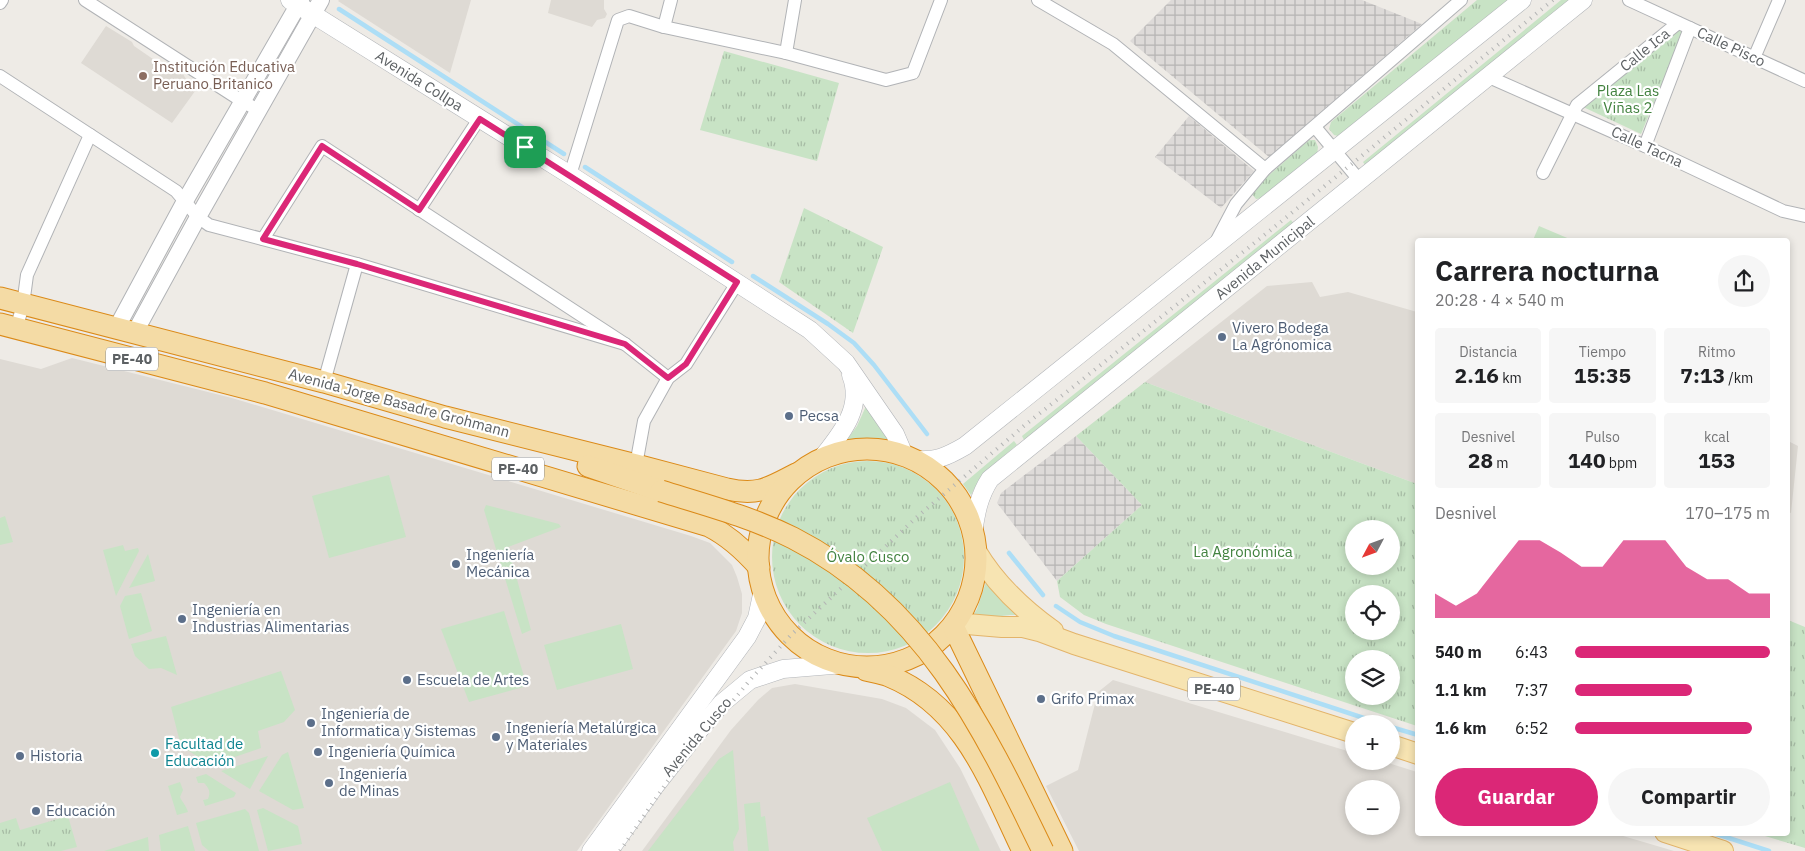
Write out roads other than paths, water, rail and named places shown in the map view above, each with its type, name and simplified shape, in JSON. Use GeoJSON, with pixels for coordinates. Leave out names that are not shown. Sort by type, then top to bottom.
{"type":"FeatureCollection","features":[{"type":"Feature","properties":{"kind":"highway","name":"Avenida Jorge Basadre Grohmann"},"geometry":{"type":"LineString","coordinates":[[0,298],[125,332],[324,382],[445,417],[741,492],[755,492],[767,489],[796,474]]}},
{"type":"Feature","properties":{"kind":"highway","name":"Avenida Jorge Basadre Grohmann"},"geometry":{"type":"LineString","coordinates":[[8,326],[264,393],[709,526],[734,541],[759,567]]}},
{"type":"Feature","properties":{"kind":"highway"},"geometry":{"type":"LineString","coordinates":[[445,417],[661,491],[744,517],[794,539],[840,567],[883,601],[920,640],[953,683],[990,744],[1043,851]]}},
{"type":"Feature","properties":{"kind":"highway"},"geometry":{"type":"LineString","coordinates":[[446,447],[661,491]]}},
{"type":"Feature","properties":{"kind":"highway"},"geometry":{"type":"LineString","coordinates":[[848,665],[871,667],[890,664],[908,659],[925,651],[940,640],[954,624],[966,603],[974,581],[974,542],[968,516],[950,488],[936,474],[910,458],[879,450],[854,449],[822,458],[796,474],[782,489],[771,507],[763,526],[759,546],[759,567],[763,590],[775,614],[791,636],[806,647],[822,657],[848,665],[888,675],[929,698],[950,718],[964,736],[982,767],[1023,851]]}},
{"type":"Feature","properties":{"kind":"highway"},"geometry":{"type":"LineString","coordinates":[[954,624],[1062,851]]}},
{"type":"Feature","properties":{"kind":"main road"},"geometry":{"type":"LineString","coordinates":[[910,458],[933,461],[948,456],[965,446],[1522,0]]}},
{"type":"Feature","properties":{"kind":"main road","name":"Avenida Municipal"},"geometry":{"type":"LineString","coordinates":[[974,542],[978,504],[982,491],[990,479],[1583,0]]}},
{"type":"Feature","properties":{"kind":"main road","name":"Avenida Collpa"},"geometry":{"type":"LineString","coordinates":[[304,4],[810,330],[846,363],[910,458]]}},
{"type":"Feature","properties":{"kind":"main road","name":"Avenida Collpa"},"geometry":{"type":"LineString","coordinates":[[822,458],[841,433],[854,408],[856,395],[854,381],[846,363]]}},
{"type":"Feature","properties":{"kind":"main road","name":"PE-40"},"geometry":{"type":"LineString","coordinates":[[974,542],[998,583],[1038,621],[1074,644]]}},
{"type":"Feature","properties":{"kind":"main road","name":"Avenida Cusco"},"geometry":{"type":"LineString","coordinates":[[591,851],[748,637],[757,618],[763,590]]}},
{"type":"Feature","properties":{"kind":"main road","name":"PE-40"},"geometry":{"type":"LineString","coordinates":[[954,624],[1023,627],[1039,631],[1074,644],[1345,730]]}},
{"type":"Feature","properties":{"kind":"main road","name":"Avenida Cusco"},"geometry":{"type":"LineString","coordinates":[[609,851],[655,786],[704,724],[721,704],[750,680],[783,669],[848,665]]}},
{"type":"Feature","properties":{"kind":"main road"},"geometry":{"type":"LineString","coordinates":[[1400,748],[1415,753]]}},
{"type":"Feature","properties":{"kind":"main road"},"geometry":{"type":"LineString","coordinates":[[1677,836],[1723,851]]}},
{"type":"Feature","properties":{"kind":"street"},"geometry":{"type":"LineString","coordinates":[[85,0],[258,110]]}},
{"type":"Feature","properties":{"kind":"street"},"geometry":{"type":"LineString","coordinates":[[664,26],[671,0]]}},
{"type":"Feature","properties":{"kind":"street"},"geometry":{"type":"LineString","coordinates":[[786,54],[795,0]]}},
{"type":"Feature","properties":{"kind":"street"},"geometry":{"type":"LineString","coordinates":[[570,175],[618,20],[629,16],[886,80],[913,73],[941,0]]}},
{"type":"Feature","properties":{"kind":"street"},"geometry":{"type":"LineString","coordinates":[[1038,0],[1113,44],[1265,169]]}},
{"type":"Feature","properties":{"kind":"street"},"geometry":{"type":"LineString","coordinates":[[1214,246],[1236,204],[1265,169],[1461,0]]}},
{"type":"Feature","properties":{"kind":"street","name":"Calle Pisco"},"geometry":{"type":"LineString","coordinates":[[1629,0],[1805,81]]}},
{"type":"Feature","properties":{"kind":"street"},"geometry":{"type":"LineString","coordinates":[[1754,58],[1779,0]]}},
{"type":"Feature","properties":{"kind":"street"},"geometry":{"type":"LineString","coordinates":[[125,332],[185,201],[242,101],[304,4]]}},
{"type":"Feature","properties":{"kind":"street"},"geometry":{"type":"LineString","coordinates":[[125,332],[198,216],[258,110],[304,4]]}},
{"type":"Feature","properties":{"kind":"street","name":"Calle Ica"},"geometry":{"type":"LineString","coordinates":[[1542,173],[1571,113],[1577,105],[1678,23]]}},
{"type":"Feature","properties":{"kind":"street"},"geometry":{"type":"LineString","coordinates":[[1645,146],[1690,28]]}},
{"type":"Feature","properties":{"kind":"street"},"geometry":{"type":"LineString","coordinates":[[0,76],[176,191],[198,216],[209,225],[357,264],[625,344]]}},
{"type":"Feature","properties":{"kind":"street","name":"Calle Tacna"},"geometry":{"type":"LineString","coordinates":[[1489,77],[1645,146],[1783,211],[1805,216]]}},
{"type":"Feature","properties":{"kind":"street"},"geometry":{"type":"LineString","coordinates":[[419,210],[480,119]]}},
{"type":"Feature","properties":{"kind":"street"},"geometry":{"type":"LineString","coordinates":[[1315,127],[1360,181]]}},
{"type":"Feature","properties":{"kind":"street"},"geometry":{"type":"LineString","coordinates":[[8,326],[23,305],[27,276],[90,135]]}},
{"type":"Feature","properties":{"kind":"street"},"geometry":{"type":"LineString","coordinates":[[263,239],[322,146],[625,344],[668,378]]}},
{"type":"Feature","properties":{"kind":"street"},"geometry":{"type":"LineString","coordinates":[[324,382],[357,264]]}},
{"type":"Feature","properties":{"kind":"street"},"geometry":{"type":"LineString","coordinates":[[636,465],[644,421],[668,378],[686,364],[737,282]]}},
{"type":"Feature","properties":{"kind":"waterway"},"geometry":{"type":"LineString","coordinates":[[339,9],[564,154]]}},
{"type":"Feature","properties":{"kind":"waterway"},"geometry":{"type":"LineString","coordinates":[[585,167],[732,262]]}},
{"type":"Feature","properties":{"kind":"waterway"},"geometry":{"type":"LineString","coordinates":[[753,276],[854,343],[874,365],[927,434]]}},
{"type":"Feature","properties":{"kind":"waterway"},"geometry":{"type":"LineString","coordinates":[[1009,553],[1043,595]]}},
{"type":"Feature","properties":{"kind":"waterway"},"geometry":{"type":"LineString","coordinates":[[1056,606],[1080,622],[1114,636],[1355,715]]}},
{"type":"Feature","properties":{"kind":"waterway"},"geometry":{"type":"LineString","coordinates":[[1400,730],[1415,734]]}},
{"type":"Feature","properties":{"kind":"waterway"},"geometry":{"type":"LineString","coordinates":[[1722,836],[1769,851]]}},
{"type":"Feature","properties":{"kind":"railway"},"geometry":{"type":"LineString","coordinates":[[620,851],[667,782],[750,680],[791,635],[917,517],[1025,425],[1267,233],[1553,0]]}},
{"type":"Feature","properties":{"kind":"place","name":"Institución Educativa Peruano Britanico"},"geometry":{"type":"Point","coordinates":[143,76]}},
{"type":"Feature","properties":{"kind":"place","name":"Vivero Bodega La Agrónomica"},"geometry":{"type":"Point","coordinates":[1222,337]}},
{"type":"Feature","properties":{"kind":"place","name":"Pecsa"},"geometry":{"type":"Point","coordinates":[789,416]}},
{"type":"Feature","properties":{"kind":"place","name":"Ingeniería Mecánica"},"geometry":{"type":"Point","coordinates":[456,564]}},
{"type":"Feature","properties":{"kind":"place","name":"Ingeniería en Industrias Alimentarias"},"geometry":{"type":"Point","coordinates":[182,619]}},
{"type":"Feature","properties":{"kind":"place","name":"Escuela de Artes"},"geometry":{"type":"Point","coordinates":[407,680]}},
{"type":"Feature","properties":{"kind":"place","name":"Grifo Primax"},"geometry":{"type":"Point","coordinates":[1041,699]}},
{"type":"Feature","properties":{"kind":"place","name":"Ingeniería de Informatica y Sistemas"},"geometry":{"type":"Point","coordinates":[311,723]}},
{"type":"Feature","properties":{"kind":"place","name":"Ingeniería Metalúrgica y Materiales"},"geometry":{"type":"Point","coordinates":[496,737]}},
{"type":"Feature","properties":{"kind":"place","name":"Ingeniería Química"},"geometry":{"type":"Point","coordinates":[318,752]}},
{"type":"Feature","properties":{"kind":"place","name":"Facultad de Educación"},"geometry":{"type":"Point","coordinates":[155,753]}},
{"type":"Feature","properties":{"kind":"place","name":"Historia"},"geometry":{"type":"Point","coordinates":[20,756]}},
{"type":"Feature","properties":{"kind":"place","name":"Ingeniería de Minas"},"geometry":{"type":"Point","coordinates":[329,783]}},
{"type":"Feature","properties":{"kind":"place","name":"Educación"},"geometry":{"type":"Point","coordinates":[36,811]}},
{"type":"Feature","properties":{"kind":"park label","name":"Plaza Las Viñas 2"},"geometry":{"type":"Point","coordinates":[1628,100]}},
{"type":"Feature","properties":{"kind":"park label","name":"La Agronómica"},"geometry":{"type":"Point","coordinates":[1243,552]}},
{"type":"Feature","properties":{"kind":"park label","name":"Óvalo Cusco"},"geometry":{"type":"Point","coordinates":[868,557]}}]}
